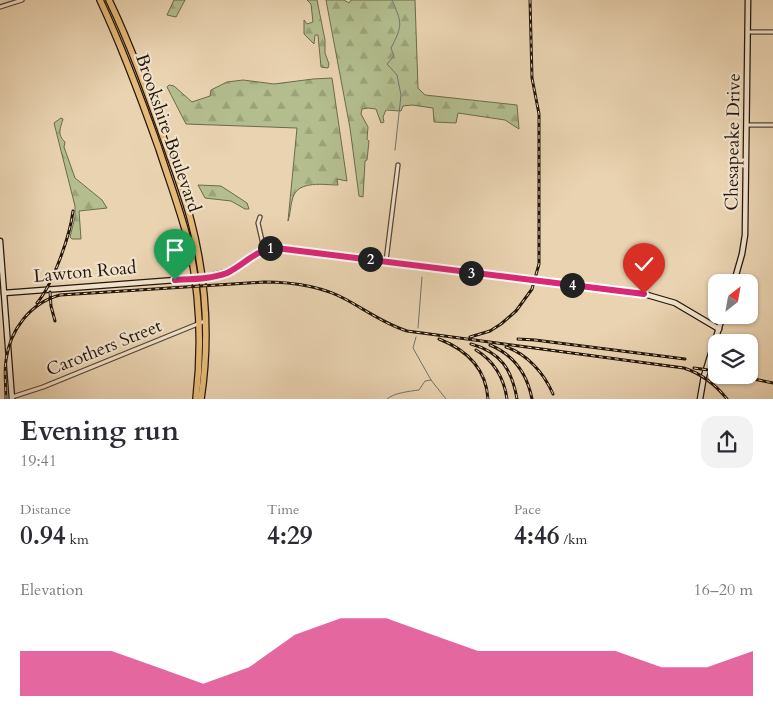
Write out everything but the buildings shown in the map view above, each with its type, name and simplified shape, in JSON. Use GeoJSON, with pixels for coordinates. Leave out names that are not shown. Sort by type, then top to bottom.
{"type":"FeatureCollection","features":[{"type":"Feature","properties":{"kind":"highway","name":"Brookshire Boulevard"},"geometry":{"type":"LineString","coordinates":[[100,0],[119,40],[144,104],[184,226],[202,323],[205,354],[201,399]]}},
{"type":"Feature","properties":{"kind":"highway","name":"Brookshire Boulevard"},"geometry":{"type":"LineString","coordinates":[[109,0],[127,38],[151,101],[186,204],[195,237],[202,278],[202,323],[196,399]]}},
{"type":"Feature","properties":{"kind":"highway"},"geometry":{"type":"LineString","coordinates":[[119,40],[127,38]]}},
{"type":"Feature","properties":{"kind":"street"},"geometry":{"type":"LineString","coordinates":[[0,7],[22,0]]}},
{"type":"Feature","properties":{"kind":"street","name":"Chesapeake Drive"},"geometry":{"type":"LineString","coordinates":[[736,274],[745,240],[748,0]]}},
{"type":"Feature","properties":{"kind":"street"},"geometry":{"type":"LineString","coordinates":[[748,32],[773,32]]}},
{"type":"Feature","properties":{"kind":"street"},"geometry":{"type":"LineString","coordinates":[[747,125],[773,125]]}},
{"type":"Feature","properties":{"kind":"street"},"geometry":{"type":"LineString","coordinates":[[386,261],[398,164]]}},
{"type":"Feature","properties":{"kind":"street"},"geometry":{"type":"LineString","coordinates":[[260,217],[258,223],[264,250]]}},
{"type":"Feature","properties":{"kind":"street"},"geometry":{"type":"LineString","coordinates":[[0,241],[12,398]]}},
{"type":"Feature","properties":{"kind":"street","name":"Lawton Road"},"geometry":{"type":"LineString","coordinates":[[4,293],[202,278],[227,272],[264,250],[283,248],[644,294],[680,305],[719,329]]}},
{"type":"Feature","properties":{"kind":"street","name":"Carothers Street"},"geometry":{"type":"LineString","coordinates":[[12,398],[202,323]]}},
{"type":"Feature","properties":{"kind":"street"},"geometry":{"type":"LineString","coordinates":[[700,399],[704,376],[720,324]]}},
{"type":"Feature","properties":{"kind":"green space"},"geometry":{"type":"Polygon","coordinates":[[[174,0],[185,0],[176,17],[167,15],[174,0]]]}},
{"type":"Feature","properties":{"kind":"green space"},"geometry":{"type":"Polygon","coordinates":[[[307,0],[317,0],[325,40],[325,53],[329,64],[328,68],[321,67],[318,35],[315,35],[314,44],[304,34],[304,20],[307,24],[313,22],[311,4],[307,0]]]}},
{"type":"Feature","properties":{"kind":"green space"},"geometry":{"type":"Polygon","coordinates":[[[326,0],[344,0],[349,3],[351,0],[415,0],[418,88],[425,95],[517,105],[519,129],[505,120],[458,113],[456,123],[434,122],[433,108],[412,105],[403,106],[401,111],[386,110],[383,117],[384,122],[381,123],[376,109],[362,109],[361,114],[368,127],[367,139],[369,141],[367,160],[365,161],[363,197],[359,196],[350,128],[326,0]]]}},
{"type":"Feature","properties":{"kind":"green space"},"geometry":{"type":"Polygon","coordinates":[[[332,78],[347,181],[337,179],[338,185],[319,184],[301,188],[293,197],[288,221],[297,128],[186,124],[167,87],[169,85],[174,86],[192,102],[210,96],[211,90],[227,82],[243,80],[274,84],[332,78]]]}},
{"type":"Feature","properties":{"kind":"green space"},"geometry":{"type":"Polygon","coordinates":[[[61,118],[63,119],[60,134],[65,142],[64,147],[75,178],[102,200],[107,208],[79,211],[81,239],[72,239],[70,237],[75,217],[75,206],[54,123],[61,118]]]}},
{"type":"Feature","properties":{"kind":"green space"},"geometry":{"type":"Polygon","coordinates":[[[198,185],[221,186],[247,203],[249,209],[245,209],[231,201],[205,198],[198,185]]]}},
{"type":"Feature","properties":{"kind":"waterway"},"geometry":{"type":"LineString","coordinates":[[392,0],[400,24],[398,34],[391,48],[394,56],[387,64],[397,75],[401,95],[395,150]]}},
{"type":"Feature","properties":{"kind":"waterway"},"geometry":{"type":"LineString","coordinates":[[418,328],[422,277]]}},
{"type":"Feature","properties":{"kind":"waterway"},"geometry":{"type":"LineString","coordinates":[[416,337],[413,348],[431,380],[446,399]]}},
{"type":"Feature","properties":{"kind":"waterway"},"geometry":{"type":"LineString","coordinates":[[387,399],[398,394],[419,390],[425,381],[431,380]]}},
{"type":"Feature","properties":{"kind":"railway"},"geometry":{"type":"LineString","coordinates":[[470,337],[490,331],[516,311],[532,289],[539,264],[539,114],[532,78],[530,0]]}},
{"type":"Feature","properties":{"kind":"railway"},"geometry":{"type":"LineString","coordinates":[[37,303],[55,272],[73,211]]}},
{"type":"Feature","properties":{"kind":"railway"},"geometry":{"type":"LineString","coordinates":[[6,399],[5,365],[12,338],[23,319],[39,304],[49,299],[60,295],[264,282],[296,284],[327,291],[407,331],[684,368],[708,380],[727,399]]}},
{"type":"Feature","properties":{"kind":"railway"},"geometry":{"type":"LineString","coordinates":[[50,292],[55,321]]}},
{"type":"Feature","properties":{"kind":"railway"},"geometry":{"type":"LineString","coordinates":[[439,339],[458,349],[479,369],[488,399]]}},
{"type":"Feature","properties":{"kind":"railway"},"geometry":{"type":"LineString","coordinates":[[518,339],[685,359]]}},
{"type":"Feature","properties":{"kind":"railway"},"geometry":{"type":"LineString","coordinates":[[471,344],[490,352],[503,364],[512,379],[517,399]]}},
{"type":"Feature","properties":{"kind":"railway"},"geometry":{"type":"LineString","coordinates":[[490,345],[506,354],[518,366],[527,381],[532,399]]}},
{"type":"Feature","properties":{"kind":"railway"},"geometry":{"type":"LineString","coordinates":[[506,347],[528,359],[540,372],[553,394]]}},
{"type":"Feature","properties":{"kind":"railway"},"geometry":{"type":"LineString","coordinates":[[476,350],[488,359],[501,377],[507,399]]}},
{"type":"Feature","properties":{"kind":"railway"},"geometry":{"type":"LineString","coordinates":[[694,368],[708,370]]}},
{"type":"Feature","properties":{"kind":"railway"},"geometry":{"type":"LineString","coordinates":[[758,380],[773,383]]}},
{"type":"Feature","properties":{"kind":"route"},"geometry":{"type":"LineString","coordinates":[[175,280],[224,274],[259,252],[269,248],[283,248],[644,294]]}}]}
